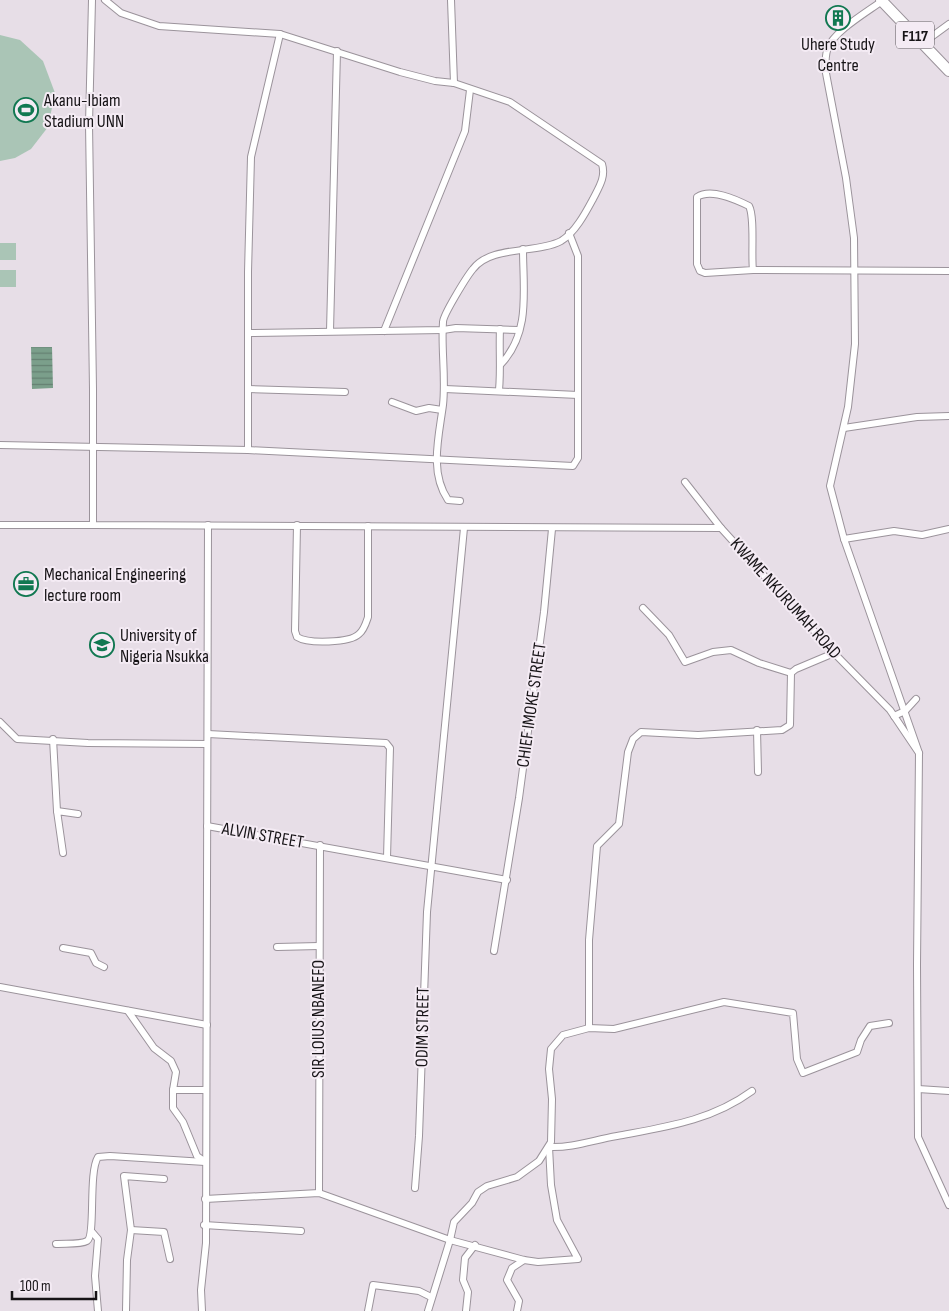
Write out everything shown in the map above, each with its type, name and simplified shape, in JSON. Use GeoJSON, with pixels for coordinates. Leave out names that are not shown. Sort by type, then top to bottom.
{"type":"FeatureCollection","features":[{"type":"Feature","properties":{"kind":"main road","name":"F117"},"geometry":{"type":"LineString","coordinates":[[881,0],[949,71]]}},
{"type":"Feature","properties":{"kind":"street"},"geometry":{"type":"LineString","coordinates":[[92,0],[89,124],[94,449],[93,525]]}},
{"type":"Feature","properties":{"kind":"street"},"geometry":{"type":"LineString","coordinates":[[105,0],[121,13],[158,26],[280,34],[400,72],[435,81],[454,83],[510,102],[602,164],[604,172],[602,182],[585,214],[563,240],[551,244],[501,252],[476,266],[444,318],[445,389],[437,458],[438,478],[442,491],[448,500],[460,502]]}},
{"type":"Feature","properties":{"kind":"street"},"geometry":{"type":"LineString","coordinates":[[451,0],[454,83]]}},
{"type":"Feature","properties":{"kind":"street"},"geometry":{"type":"LineString","coordinates":[[881,0],[834,38],[828,48],[826,57],[825,68],[846,178],[854,238],[855,344],[844,428],[830,486],[844,540],[919,753],[918,1137],[949,1204]]}},
{"type":"Feature","properties":{"kind":"street"},"geometry":{"type":"LineString","coordinates":[[923,43],[949,24]]}},
{"type":"Feature","properties":{"kind":"street"},"geometry":{"type":"LineString","coordinates":[[248,450],[251,157],[280,34]]}},
{"type":"Feature","properties":{"kind":"street"},"geometry":{"type":"LineString","coordinates":[[330,331],[337,51]]}},
{"type":"Feature","properties":{"kind":"street"},"geometry":{"type":"LineString","coordinates":[[384,331],[465,131],[470,90]]}},
{"type":"Feature","properties":{"kind":"street"},"geometry":{"type":"LineString","coordinates":[[753,270],[751,241],[753,216],[749,206],[728,197],[702,194],[697,197],[697,264],[700,271],[705,273],[753,270],[949,271]]}},
{"type":"Feature","properties":{"kind":"street"},"geometry":{"type":"LineString","coordinates":[[0,445],[94,449],[248,450],[573,466],[578,458],[578,256],[569,233]]}},
{"type":"Feature","properties":{"kind":"street"},"geometry":{"type":"LineString","coordinates":[[501,364],[510,354],[520,330],[524,312],[523,249]]}},
{"type":"Feature","properties":{"kind":"street"},"geometry":{"type":"LineString","coordinates":[[248,332],[443,330],[456,328],[520,330]]}},
{"type":"Feature","properties":{"kind":"street"},"geometry":{"type":"LineString","coordinates":[[499,390],[501,364],[499,358],[500,329]]}},
{"type":"Feature","properties":{"kind":"street"},"geometry":{"type":"LineString","coordinates":[[248,389],[345,392]]}},
{"type":"Feature","properties":{"kind":"street"},"geometry":{"type":"LineString","coordinates":[[445,389],[578,395]]}},
{"type":"Feature","properties":{"kind":"street"},"geometry":{"type":"LineString","coordinates":[[392,402],[416,411],[429,408],[442,410]]}},
{"type":"Feature","properties":{"kind":"street"},"geometry":{"type":"LineString","coordinates":[[844,428],[917,417],[949,416]]}},
{"type":"Feature","properties":{"kind":"street"},"geometry":{"type":"LineString","coordinates":[[685,482],[721,528]]}},
{"type":"Feature","properties":{"kind":"street"},"geometry":{"type":"LineString","coordinates":[[202,1311],[207,1025],[208,525]]}},
{"type":"Feature","properties":{"kind":"street"},"geometry":{"type":"LineString","coordinates":[[297,525],[294,631],[297,637],[307,641],[350,640],[361,633],[365,626],[368,617],[368,526]]}},
{"type":"Feature","properties":{"kind":"street","name":"KWAME NKURUMAH ROAD"},"geometry":{"type":"LineString","coordinates":[[0,526],[297,525],[552,529],[721,528],[894,716],[919,753]]}},
{"type":"Feature","properties":{"kind":"street","name":"ODIM STREET"},"geometry":{"type":"LineString","coordinates":[[414,1188],[422,1054],[424,970],[431,866],[464,528]]}},
{"type":"Feature","properties":{"kind":"street","name":"CHIEF IMOKE STREET"},"geometry":{"type":"LineString","coordinates":[[494,951],[507,880],[544,612],[552,529]]}},
{"type":"Feature","properties":{"kind":"street"},"geometry":{"type":"LineString","coordinates":[[844,540],[894,531],[922,535],[949,529]]}},
{"type":"Feature","properties":{"kind":"street"},"geometry":{"type":"LineString","coordinates":[[642,608],[669,635],[685,662],[713,652],[732,650],[759,663],[791,674]]}},
{"type":"Feature","properties":{"kind":"street"},"geometry":{"type":"LineString","coordinates":[[589,1028],[589,940],[596,846],[619,824],[628,752],[633,739],[641,732],[698,735],[782,730],[790,725],[791,674],[796,669],[834,653]]}},
{"type":"Feature","properties":{"kind":"street"},"geometry":{"type":"LineString","coordinates":[[894,716],[904,711],[916,699]]}},
{"type":"Feature","properties":{"kind":"street"},"geometry":{"type":"LineString","coordinates":[[0,722],[18,739],[53,739],[88,743],[208,744]]}},
{"type":"Feature","properties":{"kind":"street"},"geometry":{"type":"LineString","coordinates":[[757,730],[758,772]]}},
{"type":"Feature","properties":{"kind":"street"},"geometry":{"type":"LineString","coordinates":[[208,734],[386,743],[390,748],[387,858]]}},
{"type":"Feature","properties":{"kind":"street"},"geometry":{"type":"LineString","coordinates":[[53,739],[57,811],[63,853]]}},
{"type":"Feature","properties":{"kind":"street"},"geometry":{"type":"LineString","coordinates":[[57,811],[78,814]]}},
{"type":"Feature","properties":{"kind":"street","name":"ALVIN STREET"},"geometry":{"type":"LineString","coordinates":[[207,826],[507,880]]}},
{"type":"Feature","properties":{"kind":"street","name":"SIR LOIUS NBANEFO"},"geometry":{"type":"LineString","coordinates":[[319,1193],[320,845]]}},
{"type":"Feature","properties":{"kind":"street"},"geometry":{"type":"LineString","coordinates":[[277,947],[319,946]]}},
{"type":"Feature","properties":{"kind":"street"},"geometry":{"type":"LineString","coordinates":[[63,948],[91,953],[96,964],[104,967]]}},
{"type":"Feature","properties":{"kind":"street"},"geometry":{"type":"LineString","coordinates":[[0,987],[207,1025]]}},
{"type":"Feature","properties":{"kind":"street"},"geometry":{"type":"LineString","coordinates":[[428,1311],[454,1222],[472,1203],[478,1192],[487,1186],[517,1177],[538,1161],[548,1146],[552,1134],[552,1099],[549,1069],[551,1049],[563,1035],[589,1028],[614,1029],[724,1002],[793,1013],[797,1059],[803,1073],[858,1052],[861,1040],[870,1026],[889,1023]]}},
{"type":"Feature","properties":{"kind":"street"},"geometry":{"type":"LineString","coordinates":[[128,1011],[154,1048],[171,1060],[176,1072],[173,1108],[182,1122],[197,1156],[205,1162]]}},
{"type":"Feature","properties":{"kind":"street"},"geometry":{"type":"LineString","coordinates":[[918,1089],[949,1091]]}},
{"type":"Feature","properties":{"kind":"street"},"geometry":{"type":"LineString","coordinates":[[173,1090],[206,1090]]}},
{"type":"Feature","properties":{"kind":"street"},"geometry":{"type":"LineString","coordinates":[[548,1146],[568,1147],[585,1144],[614,1136],[700,1119],[737,1102],[752,1091]]}},
{"type":"Feature","properties":{"kind":"street"},"geometry":{"type":"LineString","coordinates":[[205,1199],[319,1193],[450,1240],[475,1245],[524,1260],[538,1262],[578,1259],[557,1220],[551,1185],[548,1146]]}},
{"type":"Feature","properties":{"kind":"street"},"geometry":{"type":"LineString","coordinates":[[56,1244],[86,1242],[90,1239],[92,1232],[91,1192],[94,1163],[98,1157],[105,1155],[205,1162]]}},
{"type":"Feature","properties":{"kind":"street"},"geometry":{"type":"LineString","coordinates":[[126,1311],[131,1230],[124,1176],[164,1179]]}},
{"type":"Feature","properties":{"kind":"street"},"geometry":{"type":"LineString","coordinates":[[204,1225],[301,1231]]}},
{"type":"Feature","properties":{"kind":"street"},"geometry":{"type":"LineString","coordinates":[[131,1230],[164,1232],[170,1260]]}},
{"type":"Feature","properties":{"kind":"street"},"geometry":{"type":"LineString","coordinates":[[92,1232],[98,1239],[95,1276],[98,1311]]}},
{"type":"Feature","properties":{"kind":"street"},"geometry":{"type":"LineString","coordinates":[[466,1311],[468,1292],[463,1280],[465,1258],[475,1245]]}},
{"type":"Feature","properties":{"kind":"street"},"geometry":{"type":"LineString","coordinates":[[517,1311],[519,1301],[507,1280],[512,1268],[524,1260]]}},
{"type":"Feature","properties":{"kind":"street"},"geometry":{"type":"LineString","coordinates":[[368,1311],[374,1285],[419,1291],[431,1297]]}},
{"type":"Feature","properties":{"kind":"shaded area","name":"Akanu-Ibiam Stadium UNN"},"geometry":{"type":"Polygon","coordinates":[[[0,35],[20,40],[43,61],[55,93],[48,127],[31,149],[15,158],[0,161],[0,35]]]}},
{"type":"Feature","properties":{"kind":"shaded area"},"geometry":{"type":"Polygon","coordinates":[[[0,243],[16,243],[16,260],[0,260],[0,243]]]}},
{"type":"Feature","properties":{"kind":"shaded area"},"geometry":{"type":"Polygon","coordinates":[[[0,270],[16,270],[16,287],[0,287],[0,270]]]}},
{"type":"Feature","properties":{"kind":"shaded area"},"geometry":{"type":"Polygon","coordinates":[[[31,347],[52,347],[53,388],[32,389],[31,347]]]}},
{"type":"Feature","properties":{"kind":"place","name":"Uhere Study Centre"},"geometry":{"type":"Point","coordinates":[838,18]}},
{"type":"Feature","properties":{"kind":"place","name":"Akanu-Ibiam Stadium UNN"},"geometry":{"type":"Point","coordinates":[26,110]}},
{"type":"Feature","properties":{"kind":"place","name":"Mechanical Engineering lecture room"},"geometry":{"type":"Point","coordinates":[26,584]}},
{"type":"Feature","properties":{"kind":"place","name":"University of Nigeria Nsukka"},"geometry":{"type":"Point","coordinates":[102,645]}}]}
